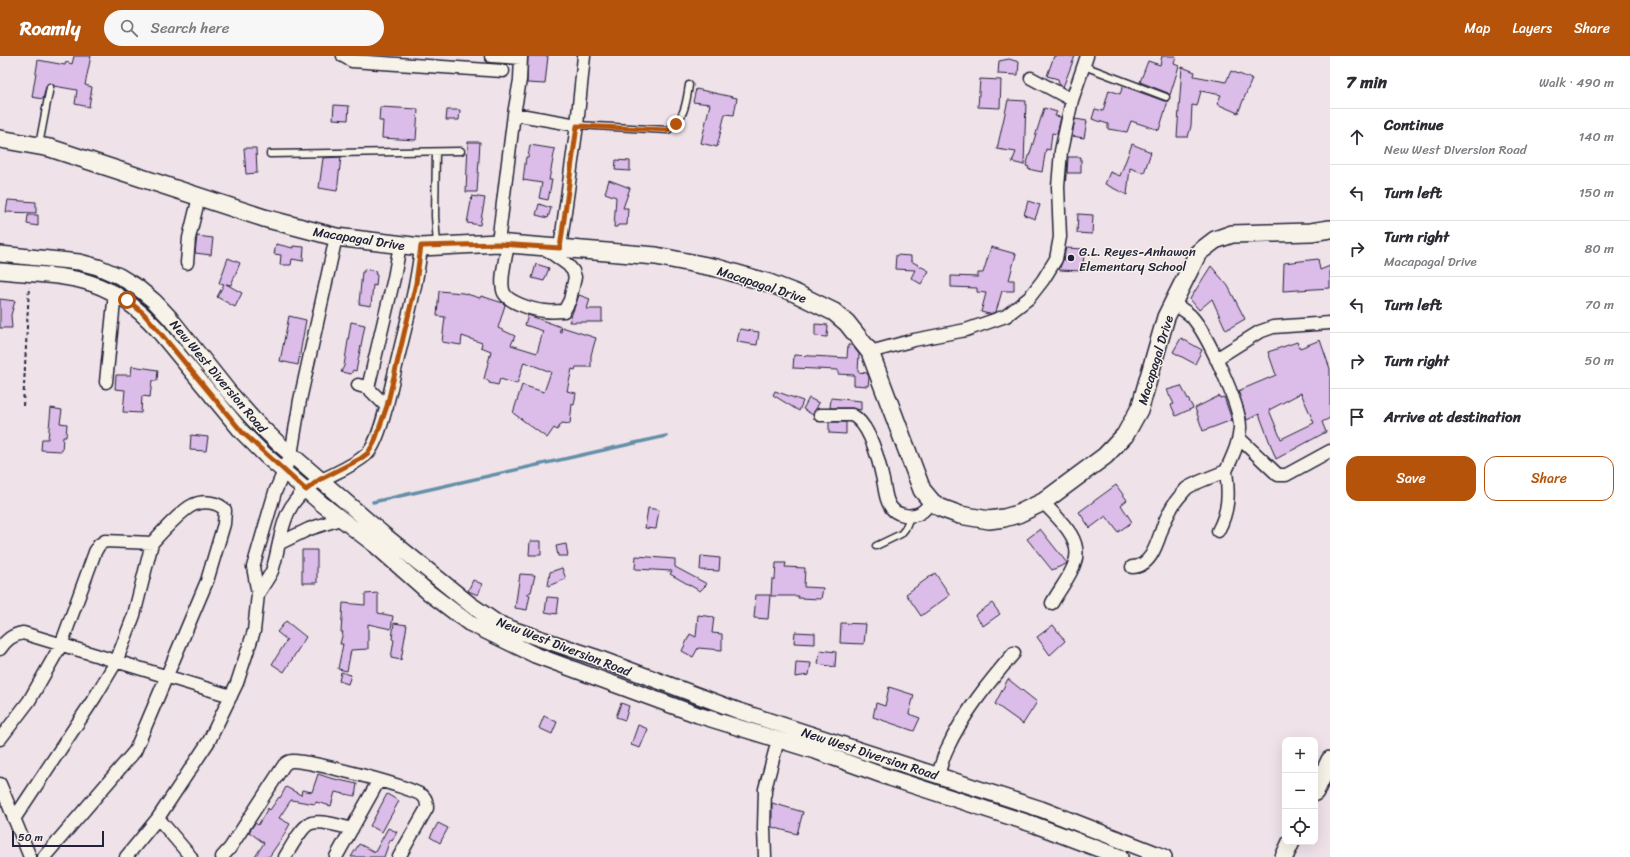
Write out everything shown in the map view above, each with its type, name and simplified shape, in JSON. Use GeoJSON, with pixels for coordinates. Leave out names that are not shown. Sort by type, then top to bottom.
{"type":"FeatureCollection","features":[{"type":"Feature","properties":{"kind":"main road","name":"Macapagal Drive"},"geometry":{"type":"LineString","coordinates":[[0,142],[50,148],[264,218],[336,237],[400,245],[429,246],[503,244],[656,256],[717,268],[769,283],[802,296],[834,312],[847,323],[870,352],[922,490],[932,502],[941,508],[960,515],[989,520],[1018,514],[1043,502],[1105,456],[1125,435],[1140,408],[1166,317],[1198,253],[1215,240],[1232,234],[1311,232],[1330,229]]}},
{"type":"Feature","properties":{"kind":"main road"},"geometry":{"type":"LineString","coordinates":[[1318,786],[1330,760]]}},
{"type":"Feature","properties":{"kind":"main road"},"geometry":{"type":"LineString","coordinates":[[1284,857],[1290,845]]}},
{"type":"Feature","properties":{"kind":"street"},"geometry":{"type":"LineString","coordinates":[[343,56],[352,61],[503,71]]}},
{"type":"Feature","properties":{"kind":"street"},"geometry":{"type":"LineString","coordinates":[[491,56],[521,57],[520,80],[514,114],[503,244],[504,295],[508,300],[532,308],[545,311],[564,311],[570,300],[575,277],[573,271],[568,265],[542,246]]}},
{"type":"Feature","properties":{"kind":"street"},"geometry":{"type":"LineString","coordinates":[[560,248],[577,126],[584,56]]}},
{"type":"Feature","properties":{"kind":"street"},"geometry":{"type":"LineString","coordinates":[[870,352],[914,340],[966,330],[1006,316],[1029,298],[1043,280],[1056,259],[1060,237],[1058,187],[1061,151],[1072,100],[1086,61]]}},
{"type":"Feature","properties":{"kind":"street"},"geometry":{"type":"LineString","coordinates":[[1031,78],[1072,100]]}},
{"type":"Feature","properties":{"kind":"street"},"geometry":{"type":"LineString","coordinates":[[514,114],[577,126]]}},
{"type":"Feature","properties":{"kind":"street"},"geometry":{"type":"LineString","coordinates":[[187,263],[189,238],[199,197]]}},
{"type":"Feature","properties":{"kind":"street"},"geometry":{"type":"LineString","coordinates":[[126,857],[158,818],[210,741],[238,683],[254,631],[258,594],[253,567],[265,524],[283,470],[291,455],[300,400],[336,237]]}},
{"type":"Feature","properties":{"kind":"street"},"geometry":{"type":"LineString","coordinates":[[387,406],[363,386],[394,278],[400,245]]}},
{"type":"Feature","properties":{"kind":"street"},"geometry":{"type":"LineString","coordinates":[[258,594],[271,572],[290,507],[306,490],[319,480],[360,459],[368,453],[374,443],[387,406],[416,283],[429,246]]}},
{"type":"Feature","properties":{"kind":"street","name":"New West Diversion Road"},"geometry":{"type":"LineString","coordinates":[[0,254],[80,262],[98,266],[137,287],[154,301],[170,318],[254,420],[291,455],[383,534],[471,605],[498,622],[515,630],[595,657],[739,711],[1034,807],[1164,857]]}},
{"type":"Feature","properties":{"kind":"street","name":"New West Diversion Road"},"geometry":{"type":"LineString","coordinates":[[0,271],[77,278],[92,282],[115,292],[143,313],[242,432],[283,470],[340,519],[375,545],[428,592],[470,623],[483,630],[535,655],[698,715],[818,752],[890,778],[1001,813],[1120,857]]}},
{"type":"Feature","properties":{"kind":"street"},"geometry":{"type":"LineString","coordinates":[[394,278],[416,283]]}},
{"type":"Feature","properties":{"kind":"street"},"geometry":{"type":"LineString","coordinates":[[106,382],[115,292]]}},
{"type":"Feature","properties":{"kind":"street"},"geometry":{"type":"LineString","coordinates":[[1174,303],[1197,324],[1216,359],[1238,414],[1240,426],[1239,438],[1226,471],[1229,497],[1226,515],[1218,531]]}},
{"type":"Feature","properties":{"kind":"street"},"geometry":{"type":"LineString","coordinates":[[1216,359],[1259,332],[1273,327],[1330,323]]}},
{"type":"Feature","properties":{"kind":"street"},"geometry":{"type":"LineString","coordinates":[[820,415],[852,414],[861,422],[878,459],[888,503],[893,511],[899,514],[922,512],[932,502]]}},
{"type":"Feature","properties":{"kind":"street"},"geometry":{"type":"LineString","coordinates":[[1239,438],[1278,475],[1286,475],[1330,451]]}},
{"type":"Feature","properties":{"kind":"street"},"geometry":{"type":"LineString","coordinates":[[1132,567],[1143,565],[1158,544],[1162,529],[1172,507],[1188,487],[1226,471]]}},
{"type":"Feature","properties":{"kind":"street"},"geometry":{"type":"LineString","coordinates":[[14,819],[95,697],[116,662],[134,615],[152,543],[169,525],[193,505],[207,502],[220,505],[224,510],[224,524],[207,581],[135,751],[44,857]]}},
{"type":"Feature","properties":{"kind":"street"},"geometry":{"type":"LineString","coordinates":[[1043,502],[1070,532],[1075,543],[1077,553],[1075,563],[1052,603]]}},
{"type":"Feature","properties":{"kind":"street"},"geometry":{"type":"LineString","coordinates":[[280,543],[309,528],[340,519]]}},
{"type":"Feature","properties":{"kind":"street"},"geometry":{"type":"LineString","coordinates":[[265,524],[283,530]]}},
{"type":"Feature","properties":{"kind":"street"},"geometry":{"type":"LineString","coordinates":[[0,738],[29,701],[61,646],[95,552],[99,545],[105,541],[152,543]]}},
{"type":"Feature","properties":{"kind":"street"},"geometry":{"type":"LineString","coordinates":[[0,649],[5,642],[14,635],[23,633],[61,646],[231,696]]}},
{"type":"Feature","properties":{"kind":"street"},"geometry":{"type":"LineString","coordinates":[[938,775],[947,749],[966,716],[994,676],[1014,653]]}},
{"type":"Feature","properties":{"kind":"street"},"geometry":{"type":"LineString","coordinates":[[765,857],[765,789],[778,740]]}},
{"type":"Feature","properties":{"kind":"street"},"geometry":{"type":"LineString","coordinates":[[222,857],[287,763],[297,761],[379,780],[413,790],[425,797],[427,801],[427,808],[399,857]]}},
{"type":"Feature","properties":{"kind":"street"},"geometry":{"type":"LineString","coordinates":[[336,857],[379,780]]}},
{"type":"Feature","properties":{"kind":"street"},"geometry":{"type":"LineString","coordinates":[[1,789],[30,857]]}},
{"type":"Feature","properties":{"kind":"street"},"geometry":{"type":"LineString","coordinates":[[158,818],[191,857]]}},
{"type":"Feature","properties":{"kind":"street"},"geometry":{"type":"LineString","coordinates":[[285,857],[304,828],[310,823],[318,822],[352,828]]}},
{"type":"Feature","properties":{"kind":"lane"},"geometry":{"type":"LineString","coordinates":[[1086,61],[1166,97]]}},
{"type":"Feature","properties":{"kind":"lane"},"geometry":{"type":"LineString","coordinates":[[577,126],[668,130],[676,124],[681,117],[686,104],[689,85]]}},
{"type":"Feature","properties":{"kind":"lane"},"geometry":{"type":"LineString","coordinates":[[39,146],[50,88]]}},
{"type":"Feature","properties":{"kind":"lane"},"geometry":{"type":"LineString","coordinates":[[270,154],[461,151]]}},
{"type":"Feature","properties":{"kind":"lane"},"geometry":{"type":"LineString","coordinates":[[429,246],[436,216],[436,152]]}},
{"type":"Feature","properties":{"kind":"lane"},"geometry":{"type":"LineString","coordinates":[[876,546],[901,534],[905,529],[911,514]]}},
{"type":"Feature","properties":{"kind":"path"},"geometry":{"type":"LineString","coordinates":[[23,406],[30,273]]}},
{"type":"Feature","properties":{"kind":"building"},"geometry":{"type":"Polygon","coordinates":[[[74,56],[91,56],[85,85],[92,87],[89,107],[75,104],[77,90],[54,86],[50,83],[46,86],[43,99],[32,97],[38,60],[65,65],[66,62],[72,64],[74,56]]]}},
{"type":"Feature","properties":{"kind":"building"},"geometry":{"type":"Polygon","coordinates":[[[528,56],[548,56],[545,84],[527,83],[528,56]]]}},
{"type":"Feature","properties":{"kind":"building"},"geometry":{"type":"Polygon","coordinates":[[[1054,56],[1075,56],[1063,87],[1059,84],[1058,79],[1047,76],[1054,56]]]}},
{"type":"Feature","properties":{"kind":"building"},"geometry":{"type":"Polygon","coordinates":[[[1162,56],[1176,56],[1174,64],[1179,66],[1170,95],[1140,82],[1148,61],[1160,65],[1162,56]]]}},
{"type":"Feature","properties":{"kind":"building"},"geometry":{"type":"Polygon","coordinates":[[[1009,59],[1019,62],[1018,75],[998,74],[999,61],[1009,59]]]}},
{"type":"Feature","properties":{"kind":"building"},"geometry":{"type":"Polygon","coordinates":[[[1182,67],[1195,72],[1194,76],[1226,82],[1231,71],[1252,79],[1238,113],[1217,104],[1221,95],[1201,91],[1197,106],[1192,105],[1191,126],[1188,137],[1177,137],[1182,67]]]}},
{"type":"Feature","properties":{"kind":"building"},"geometry":{"type":"Polygon","coordinates":[[[980,79],[1001,80],[1000,108],[978,107],[980,79]]]}},
{"type":"Feature","properties":{"kind":"building"},"geometry":{"type":"Polygon","coordinates":[[[1123,86],[1164,101],[1168,101],[1159,130],[1131,121],[1127,132],[1108,129],[1108,124],[1092,119],[1095,109],[1103,111],[1109,90],[1120,94],[1123,86]]]}},
{"type":"Feature","properties":{"kind":"building"},"geometry":{"type":"Polygon","coordinates":[[[696,89],[737,98],[734,115],[725,114],[717,147],[701,143],[710,104],[693,102],[696,89]]]}},
{"type":"Feature","properties":{"kind":"building"},"geometry":{"type":"Polygon","coordinates":[[[1008,100],[1026,101],[1024,165],[1012,162],[1016,152],[997,149],[1008,100]]]}},
{"type":"Feature","properties":{"kind":"building"},"geometry":{"type":"Polygon","coordinates":[[[334,105],[349,106],[348,120],[333,119],[334,105]]]}},
{"type":"Feature","properties":{"kind":"building"},"geometry":{"type":"Polygon","coordinates":[[[380,107],[418,109],[416,140],[382,138],[383,121],[379,121],[380,107]]]}},
{"type":"Feature","properties":{"kind":"building"},"geometry":{"type":"Polygon","coordinates":[[[1044,108],[1057,112],[1055,116],[1061,117],[1057,134],[1052,133],[1050,150],[1046,149],[1042,172],[1028,169],[1029,167],[1026,166],[1044,108]]]}},
{"type":"Feature","properties":{"kind":"building"},"geometry":{"type":"Polygon","coordinates":[[[447,110],[460,110],[459,120],[446,120],[447,110]]]}},
{"type":"Feature","properties":{"kind":"building"},"geometry":{"type":"Polygon","coordinates":[[[1075,119],[1087,121],[1084,138],[1072,136],[1075,119]]]}},
{"type":"Feature","properties":{"kind":"building"},"geometry":{"type":"Polygon","coordinates":[[[468,142],[480,142],[477,192],[466,192],[468,142]]]}},
{"type":"Feature","properties":{"kind":"building"},"geometry":{"type":"Polygon","coordinates":[[[1132,144],[1151,152],[1144,173],[1130,168],[1127,195],[1105,184],[1110,172],[1120,176],[1132,144]]]}},
{"type":"Feature","properties":{"kind":"building"},"geometry":{"type":"Polygon","coordinates":[[[530,145],[555,149],[549,180],[552,180],[548,200],[539,198],[542,183],[523,180],[526,157],[528,157],[530,145]]]}},
{"type":"Feature","properties":{"kind":"building"},"geometry":{"type":"Polygon","coordinates":[[[244,148],[256,148],[257,173],[246,174],[244,148]]]}},
{"type":"Feature","properties":{"kind":"building"},"geometry":{"type":"Polygon","coordinates":[[[341,157],[337,191],[319,188],[323,158],[341,157]]]}},
{"type":"Feature","properties":{"kind":"building"},"geometry":{"type":"Polygon","coordinates":[[[1068,157],[1081,157],[1081,173],[1067,173],[1068,157]]]}},
{"type":"Feature","properties":{"kind":"building"},"geometry":{"type":"Polygon","coordinates":[[[616,160],[630,161],[630,171],[615,170],[616,160]]]}},
{"type":"Feature","properties":{"kind":"building"},"geometry":{"type":"Polygon","coordinates":[[[609,180],[630,188],[623,208],[628,208],[627,225],[618,225],[617,227],[614,227],[616,197],[605,193],[609,180]]]}},
{"type":"Feature","properties":{"kind":"building"},"geometry":{"type":"Polygon","coordinates":[[[472,196],[485,198],[480,225],[467,223],[472,196]]]}},
{"type":"Feature","properties":{"kind":"building"},"geometry":{"type":"Polygon","coordinates":[[[8,200],[36,202],[36,213],[6,212],[8,200]]]}},
{"type":"Feature","properties":{"kind":"building"},"geometry":{"type":"Polygon","coordinates":[[[1028,201],[1040,205],[1035,219],[1024,215],[1028,201]]]}},
{"type":"Feature","properties":{"kind":"building"},"geometry":{"type":"Polygon","coordinates":[[[539,204],[551,208],[548,218],[536,215],[539,204]]]}},
{"type":"Feature","properties":{"kind":"building"},"geometry":{"type":"Polygon","coordinates":[[[1078,214],[1093,215],[1092,234],[1077,233],[1078,214]]]}},
{"type":"Feature","properties":{"kind":"building"},"geometry":{"type":"Polygon","coordinates":[[[28,215],[38,215],[38,226],[27,224],[28,215]]]}},
{"type":"Feature","properties":{"kind":"building"},"geometry":{"type":"Polygon","coordinates":[[[197,236],[213,238],[211,255],[195,253],[197,236]]]}},
{"type":"Feature","properties":{"kind":"building"},"geometry":{"type":"Polygon","coordinates":[[[276,244],[293,248],[293,246],[304,247],[303,261],[292,259],[291,265],[280,265],[281,255],[274,254],[276,244]]]}},
{"type":"Feature","properties":{"kind":"building"},"geometry":{"type":"Polygon","coordinates":[[[991,247],[1016,254],[1009,280],[1014,280],[1014,291],[1002,291],[996,312],[989,314],[981,312],[986,293],[977,292],[977,288],[951,287],[951,276],[978,277],[978,273],[983,273],[991,247]]]}},
{"type":"Feature","properties":{"kind":"building"},"geometry":{"type":"Polygon","coordinates":[[[1066,248],[1084,249],[1083,271],[1059,270],[1066,248]]]}},
{"type":"Feature","properties":{"kind":"building"},"geometry":{"type":"Polygon","coordinates":[[[896,255],[911,256],[911,261],[929,271],[921,284],[911,278],[915,270],[895,269],[896,255]]]}},
{"type":"Feature","properties":{"kind":"building"},"geometry":{"type":"Polygon","coordinates":[[[228,258],[240,263],[231,285],[226,284],[242,293],[235,307],[217,297],[224,284],[219,283],[228,258]]]}},
{"type":"Feature","properties":{"kind":"building"},"geometry":{"type":"Polygon","coordinates":[[[1318,259],[1320,270],[1330,266],[1330,288],[1283,291],[1284,263],[1318,259]]]}},
{"type":"Feature","properties":{"kind":"building"},"geometry":{"type":"Polygon","coordinates":[[[536,264],[549,268],[544,281],[532,278],[536,264]]]}},
{"type":"Feature","properties":{"kind":"building"},"geometry":{"type":"Polygon","coordinates":[[[1211,266],[1228,286],[1245,319],[1226,330],[1212,299],[1199,310],[1190,299],[1211,266]]]}},
{"type":"Feature","properties":{"kind":"building"},"geometry":{"type":"Polygon","coordinates":[[[364,269],[376,271],[375,274],[377,275],[376,286],[373,285],[371,306],[359,304],[362,272],[364,272],[364,269]]]}},
{"type":"Feature","properties":{"kind":"building"},"geometry":{"type":"Polygon","coordinates":[[[439,291],[463,293],[480,298],[481,296],[503,303],[505,305],[498,328],[515,336],[511,345],[537,353],[543,331],[525,325],[528,315],[561,327],[559,332],[561,332],[562,327],[596,338],[591,355],[591,367],[576,367],[575,370],[572,369],[567,391],[576,393],[574,405],[572,404],[570,424],[562,423],[557,430],[554,428],[547,438],[513,413],[522,385],[544,392],[551,372],[524,362],[517,384],[500,379],[498,385],[489,383],[489,381],[484,379],[491,351],[481,347],[482,343],[462,336],[461,345],[442,342],[445,317],[437,316],[439,291]]]}},
{"type":"Feature","properties":{"kind":"building"},"geometry":{"type":"Polygon","coordinates":[[[579,295],[590,299],[587,309],[602,309],[602,322],[569,322],[579,295]]]}},
{"type":"Feature","properties":{"kind":"building"},"geometry":{"type":"Polygon","coordinates":[[[0,299],[15,301],[11,315],[12,328],[0,328],[0,299]]]}},
{"type":"Feature","properties":{"kind":"building"},"geometry":{"type":"Polygon","coordinates":[[[289,316],[306,320],[298,365],[280,361],[289,316]]]}},
{"type":"Feature","properties":{"kind":"building"},"geometry":{"type":"Polygon","coordinates":[[[351,322],[365,325],[356,371],[353,370],[351,374],[341,372],[344,366],[351,322]]]}},
{"type":"Feature","properties":{"kind":"building"},"geometry":{"type":"Polygon","coordinates":[[[815,324],[828,325],[827,337],[815,336],[815,324]]]}},
{"type":"Feature","properties":{"kind":"building"},"geometry":{"type":"Polygon","coordinates":[[[740,329],[759,332],[757,345],[737,342],[740,329]]]}},
{"type":"Feature","properties":{"kind":"building"},"geometry":{"type":"Polygon","coordinates":[[[1181,338],[1202,350],[1195,364],[1173,352],[1181,338]]]}},
{"type":"Feature","properties":{"kind":"building"},"geometry":{"type":"Polygon","coordinates":[[[1320,340],[1330,369],[1330,418],[1322,422],[1326,432],[1276,459],[1259,414],[1247,420],[1238,391],[1276,375],[1268,352],[1297,342],[1300,348],[1320,340]],[[1301,393],[1269,410],[1281,439],[1314,423],[1301,393]]]}},
{"type":"Feature","properties":{"kind":"building"},"geometry":{"type":"Polygon","coordinates":[[[848,345],[852,345],[859,354],[858,372],[867,373],[869,377],[868,386],[854,385],[854,375],[838,374],[838,370],[793,368],[794,355],[847,358],[848,345]]]}},
{"type":"Feature","properties":{"kind":"building"},"geometry":{"type":"Polygon","coordinates":[[[132,366],[158,370],[157,381],[152,381],[150,397],[142,396],[141,413],[123,412],[125,390],[115,389],[116,375],[131,375],[132,366]]]}},
{"type":"Feature","properties":{"kind":"building"},"geometry":{"type":"Polygon","coordinates":[[[1181,386],[1193,408],[1176,416],[1171,405],[1174,404],[1167,390],[1181,386]]]}},
{"type":"Feature","properties":{"kind":"building"},"geometry":{"type":"Polygon","coordinates":[[[775,391],[803,401],[799,411],[773,395],[775,391]]]}},
{"type":"Feature","properties":{"kind":"building"},"geometry":{"type":"Polygon","coordinates":[[[1219,396],[1220,398],[1224,397],[1232,420],[1203,431],[1195,408],[1219,396]]]}},
{"type":"Feature","properties":{"kind":"building"},"geometry":{"type":"Polygon","coordinates":[[[809,398],[819,403],[813,415],[803,409],[809,398]]]}},
{"type":"Feature","properties":{"kind":"building"},"geometry":{"type":"Polygon","coordinates":[[[831,398],[861,401],[861,410],[852,408],[830,408],[831,398]]]}},
{"type":"Feature","properties":{"kind":"building"},"geometry":{"type":"Polygon","coordinates":[[[51,408],[62,410],[60,423],[67,424],[66,437],[63,437],[62,451],[41,450],[42,439],[48,439],[51,408]]]}},
{"type":"Feature","properties":{"kind":"building"},"geometry":{"type":"Polygon","coordinates":[[[829,422],[846,422],[846,434],[829,433],[829,422]]]}},
{"type":"Feature","properties":{"kind":"building"},"geometry":{"type":"Polygon","coordinates":[[[191,435],[208,437],[206,451],[190,450],[191,435]]]}},
{"type":"Feature","properties":{"kind":"building"},"geometry":{"type":"Polygon","coordinates":[[[1116,485],[1127,500],[1121,505],[1132,522],[1118,532],[1106,516],[1090,528],[1079,512],[1116,485]]]}},
{"type":"Feature","properties":{"kind":"building"},"geometry":{"type":"Polygon","coordinates":[[[648,508],[659,510],[656,529],[645,528],[648,508]]]}},
{"type":"Feature","properties":{"kind":"building"},"geometry":{"type":"Polygon","coordinates":[[[1040,529],[1067,563],[1066,564],[1052,570],[1027,539],[1040,529]]]}},
{"type":"Feature","properties":{"kind":"building"},"geometry":{"type":"Polygon","coordinates":[[[530,541],[541,541],[541,555],[529,555],[530,541]]]}},
{"type":"Feature","properties":{"kind":"building"},"geometry":{"type":"Polygon","coordinates":[[[566,544],[568,556],[558,556],[556,546],[566,544]]]}},
{"type":"Feature","properties":{"kind":"building"},"geometry":{"type":"Polygon","coordinates":[[[302,550],[317,550],[317,583],[302,583],[302,550]]]}},
{"type":"Feature","properties":{"kind":"building"},"geometry":{"type":"Polygon","coordinates":[[[636,556],[675,559],[675,567],[707,584],[700,591],[670,574],[672,571],[635,569],[636,556]]]}},
{"type":"Feature","properties":{"kind":"building"},"geometry":{"type":"Polygon","coordinates":[[[701,556],[720,558],[719,571],[700,570],[701,556]]]}},
{"type":"Feature","properties":{"kind":"building"},"geometry":{"type":"Polygon","coordinates":[[[776,563],[786,563],[785,567],[805,568],[804,587],[823,588],[821,599],[798,598],[799,596],[771,596],[772,579],[775,579],[776,563]]]}},
{"type":"Feature","properties":{"kind":"building"},"geometry":{"type":"Polygon","coordinates":[[[562,568],[566,579],[548,586],[550,572],[562,568]]]}},
{"type":"Feature","properties":{"kind":"building"},"geometry":{"type":"Polygon","coordinates":[[[935,573],[950,595],[921,616],[906,594],[935,573]]]}},
{"type":"Feature","properties":{"kind":"building"},"geometry":{"type":"Polygon","coordinates":[[[520,574],[535,575],[531,592],[526,594],[530,595],[527,610],[515,608],[520,574]]]}},
{"type":"Feature","properties":{"kind":"building"},"geometry":{"type":"Polygon","coordinates":[[[473,580],[482,584],[478,595],[468,591],[473,580]]]}},
{"type":"Feature","properties":{"kind":"building"},"geometry":{"type":"Polygon","coordinates":[[[378,593],[378,613],[393,616],[391,629],[368,624],[368,649],[351,650],[347,671],[338,669],[343,644],[340,644],[343,632],[341,632],[343,603],[365,605],[365,594],[378,593]]]}},
{"type":"Feature","properties":{"kind":"building"},"geometry":{"type":"Polygon","coordinates":[[[756,595],[770,595],[768,619],[754,618],[756,595]]]}},
{"type":"Feature","properties":{"kind":"building"},"geometry":{"type":"Polygon","coordinates":[[[547,597],[559,598],[557,614],[545,612],[547,597]]]}},
{"type":"Feature","properties":{"kind":"building"},"geometry":{"type":"Polygon","coordinates":[[[992,603],[1000,614],[983,626],[975,615],[992,603]]]}},
{"type":"Feature","properties":{"kind":"building"},"geometry":{"type":"Polygon","coordinates":[[[698,615],[714,617],[712,633],[722,634],[722,650],[698,648],[693,657],[682,651],[690,634],[696,637],[698,615]]]}},
{"type":"Feature","properties":{"kind":"building"},"geometry":{"type":"Polygon","coordinates":[[[286,621],[306,637],[284,672],[272,664],[287,640],[277,632],[286,621]]]}},
{"type":"Feature","properties":{"kind":"building"},"geometry":{"type":"Polygon","coordinates":[[[394,623],[407,625],[401,660],[391,658],[394,640],[392,639],[394,623]]]}},
{"type":"Feature","properties":{"kind":"building"},"geometry":{"type":"Polygon","coordinates":[[[841,623],[866,624],[864,644],[840,643],[841,623]]]}},
{"type":"Feature","properties":{"kind":"building"},"geometry":{"type":"Polygon","coordinates":[[[1053,625],[1065,641],[1050,655],[1037,637],[1053,625]]]}},
{"type":"Feature","properties":{"kind":"building"},"geometry":{"type":"Polygon","coordinates":[[[795,632],[815,633],[815,644],[794,643],[795,632]]]}},
{"type":"Feature","properties":{"kind":"building"},"geometry":{"type":"Polygon","coordinates":[[[820,650],[836,652],[835,667],[818,664],[820,650]]]}},
{"type":"Feature","properties":{"kind":"building"},"geometry":{"type":"Polygon","coordinates":[[[796,662],[811,663],[809,675],[795,677],[796,662]]]}},
{"type":"Feature","properties":{"kind":"building"},"geometry":{"type":"Polygon","coordinates":[[[341,672],[351,675],[348,684],[339,681],[341,672]]]}},
{"type":"Feature","properties":{"kind":"building"},"geometry":{"type":"Polygon","coordinates":[[[1008,679],[1037,702],[1023,724],[995,704],[1008,679]]]}},
{"type":"Feature","properties":{"kind":"building"},"geometry":{"type":"Polygon","coordinates":[[[889,687],[914,695],[909,714],[920,718],[914,731],[873,717],[876,703],[885,706],[889,687]]]}},
{"type":"Feature","properties":{"kind":"building"},"geometry":{"type":"Polygon","coordinates":[[[621,703],[629,706],[625,720],[616,717],[621,703]]]}},
{"type":"Feature","properties":{"kind":"building"},"geometry":{"type":"Polygon","coordinates":[[[544,716],[557,722],[552,734],[539,728],[544,716]]]}},
{"type":"Feature","properties":{"kind":"building"},"geometry":{"type":"Polygon","coordinates":[[[638,725],[648,729],[640,748],[631,745],[638,725]]]}},
{"type":"Feature","properties":{"kind":"building"},"geometry":{"type":"Polygon","coordinates":[[[318,774],[357,784],[355,796],[335,792],[331,806],[316,802],[315,804],[291,800],[279,818],[290,824],[282,838],[269,857],[255,857],[264,843],[249,832],[255,823],[258,825],[268,808],[270,810],[279,797],[280,798],[286,787],[301,795],[302,790],[312,792],[318,774]]]}},
{"type":"Feature","properties":{"kind":"building"},"geometry":{"type":"Polygon","coordinates":[[[387,794],[399,801],[382,832],[370,826],[387,794]]]}},
{"type":"Feature","properties":{"kind":"building"},"geometry":{"type":"Polygon","coordinates":[[[772,803],[803,812],[797,834],[772,827],[772,803]]]}},
{"type":"Feature","properties":{"kind":"building"},"geometry":{"type":"Polygon","coordinates":[[[438,823],[448,828],[440,843],[430,837],[438,823]]]}},
{"type":"Feature","properties":{"kind":"building"},"geometry":{"type":"Polygon","coordinates":[[[388,828],[397,832],[392,841],[390,840],[384,857],[351,857],[359,844],[375,852],[388,828]]]}},
{"type":"Feature","properties":{"kind":"waterway"},"geometry":{"type":"LineString","coordinates":[[373,502],[666,436]]}},
{"type":"Feature","properties":{"kind":"place","name":"G.L. Reyes-Anhawon Elementary School"},"geometry":{"type":"Point","coordinates":[1071,258]}},
{"type":"Feature","properties":{"kind":"route"},"geometry":{"type":"LineString","coordinates":[[127,300],[143,313],[157,329],[216,403],[242,432],[266,456],[306,490],[319,480],[360,459],[368,453],[374,443],[387,406],[416,283],[421,246],[498,244],[560,248],[577,126],[668,130],[676,124]]}}]}
